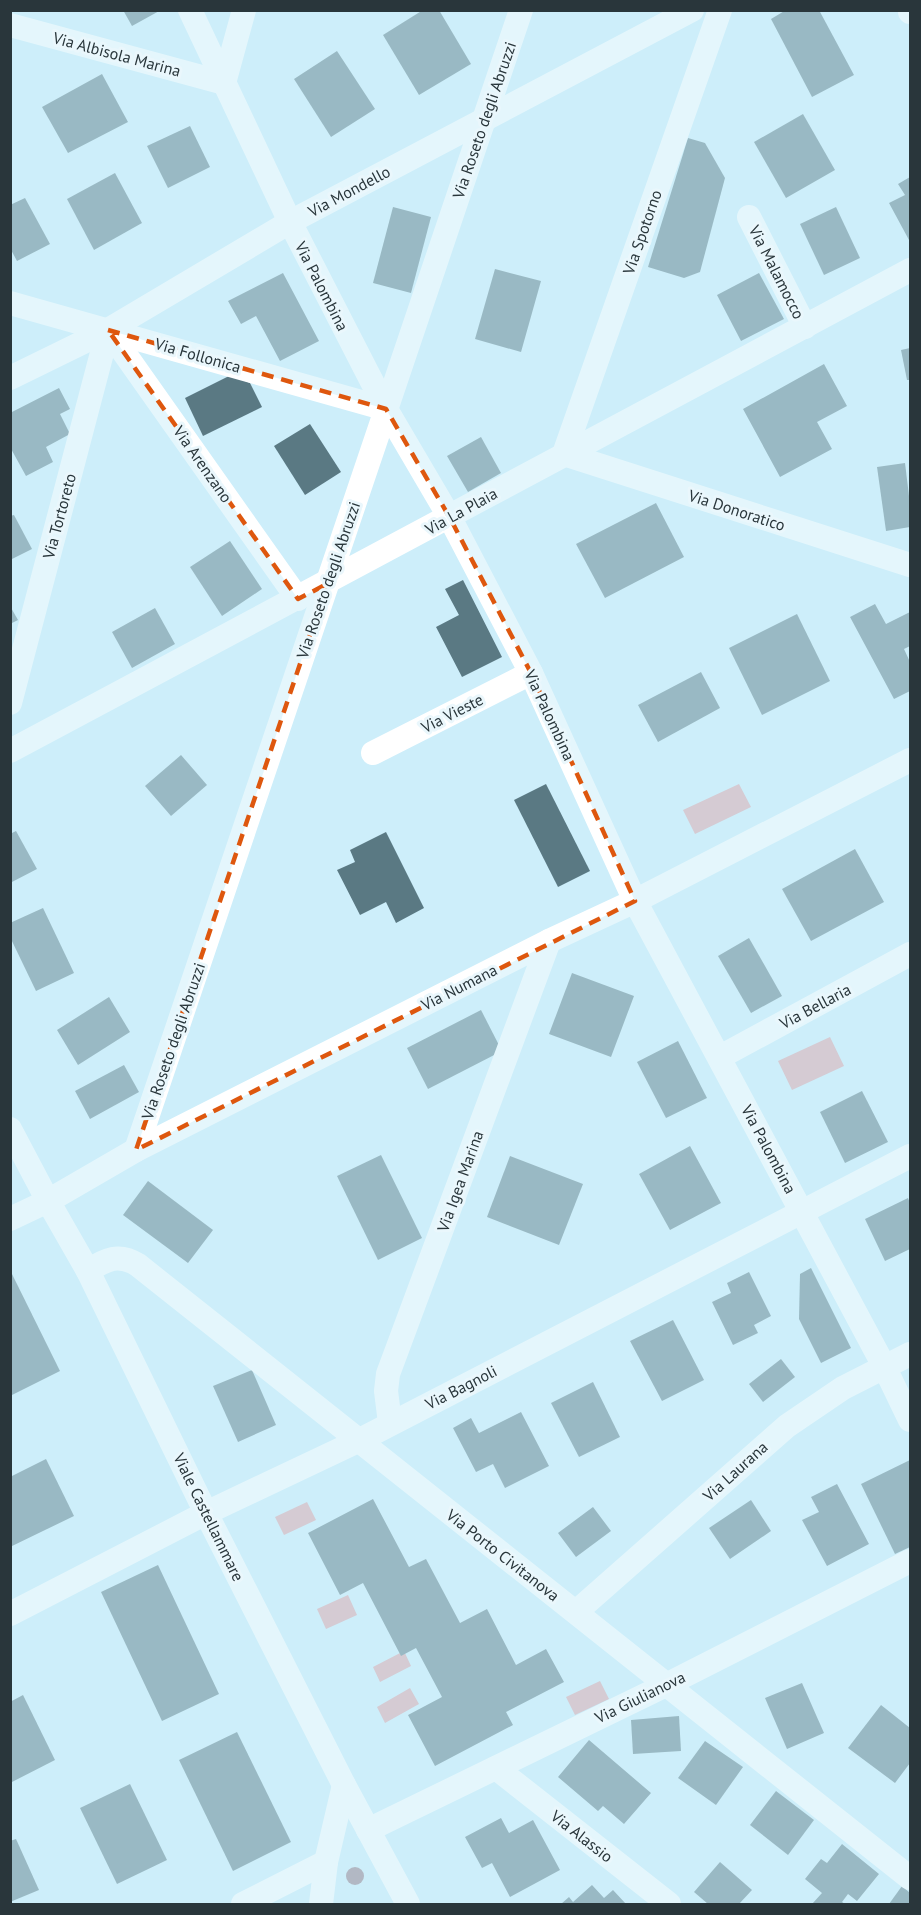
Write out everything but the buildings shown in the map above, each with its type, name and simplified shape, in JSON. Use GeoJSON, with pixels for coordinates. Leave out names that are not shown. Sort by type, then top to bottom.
{"type":"FeatureCollection","features":[{"type":"Feature","properties":{"kind":"street","name":"Via Palombina"},"geometry":{"type":"LineString","coordinates":[[190,10],[290,222],[386,409],[450,518],[531,673],[635,901],[884,1366],[910,1420]]}},
{"type":"Feature","properties":{"kind":"street"},"geometry":{"type":"LineString","coordinates":[[224,82],[244,10]]}},
{"type":"Feature","properties":{"kind":"street","name":"Via Roseto degli Abruzzi"},"geometry":{"type":"LineString","coordinates":[[136,1150],[521,10]]}},
{"type":"Feature","properties":{"kind":"street","name":"Via Mondello"},"geometry":{"type":"LineString","coordinates":[[10,378],[108,330],[290,222],[692,10]]}},
{"type":"Feature","properties":{"kind":"street","name":"Via Spotorno"},"geometry":{"type":"LineString","coordinates":[[564,454],[720,10]]}},
{"type":"Feature","properties":{"kind":"street","name":"Via Albisola Marina"},"geometry":{"type":"LineString","coordinates":[[10,25],[224,82]]}},
{"type":"Feature","properties":{"kind":"street","name":"Via Malamocco"},"geometry":{"type":"LineString","coordinates":[[749,217],[805,327]]}},
{"type":"Feature","properties":{"kind":"street","name":"Via La Plaia"},"geometry":{"type":"LineString","coordinates":[[10,751],[327,584],[564,454],[910,270]]}},
{"type":"Feature","properties":{"kind":"street","name":"Via Follonica"},"geometry":{"type":"LineString","coordinates":[[10,303],[386,409]]}},
{"type":"Feature","properties":{"kind":"street","name":"Via Arenzano"},"geometry":{"type":"LineString","coordinates":[[108,330],[298,599]]}},
{"type":"Feature","properties":{"kind":"street","name":"Via Tortoreto"},"geometry":{"type":"LineString","coordinates":[[10,703],[108,330]]}},
{"type":"Feature","properties":{"kind":"street","name":"Via Donoratico"},"geometry":{"type":"LineString","coordinates":[[564,454],[910,565]]}},
{"type":"Feature","properties":{"kind":"street","name":"Via Vieste"},"geometry":{"type":"LineString","coordinates":[[374,753],[531,673]]}},
{"type":"Feature","properties":{"kind":"street","name":"Via Numana"},"geometry":{"type":"LineString","coordinates":[[10,1219],[48,1201],[136,1150],[549,941],[635,901],[910,760]]}},
{"type":"Feature","properties":{"kind":"street","name":"Via Igea Marina"},"geometry":{"type":"LineString","coordinates":[[390,1423],[386,1391],[388,1374],[549,941]]}},
{"type":"Feature","properties":{"kind":"street","name":"Via Bellaria"},"geometry":{"type":"LineString","coordinates":[[720,1058],[910,954]]}},
{"type":"Feature","properties":{"kind":"street","name":"Viale Castellammare"},"geometry":{"type":"LineString","coordinates":[[10,1128],[88,1271],[206,1513],[344,1785],[408,1905]]}},
{"type":"Feature","properties":{"kind":"street","name":"Via Bagnoli"},"geometry":{"type":"LineString","coordinates":[[10,1614],[206,1513],[358,1441],[910,1155]]}},
{"type":"Feature","properties":{"kind":"street","name":"Via Porto Civitanova"},"geometry":{"type":"LineString","coordinates":[[88,1271],[110,1258],[119,1257],[134,1262],[910,1878]]}},
{"type":"Feature","properties":{"kind":"street","name":"Via Laurana"},"geometry":{"type":"LineString","coordinates":[[576,1612],[780,1431],[843,1388],[910,1354]]}},
{"type":"Feature","properties":{"kind":"street","name":"Via Giulianova"},"geometry":{"type":"LineString","coordinates":[[368,1830],[666,1685],[910,1561]]}},
{"type":"Feature","properties":{"kind":"street","name":"Via Alassio"},"geometry":{"type":"LineString","coordinates":[[496,1768],[669,1905]]}},
{"type":"Feature","properties":{"kind":"street"},"geometry":{"type":"LineString","coordinates":[[321,1905],[326,1862],[344,1785]]}},
{"type":"Feature","properties":{"kind":"street"},"geometry":{"type":"LineString","coordinates":[[243,1905],[326,1862]]}},
{"type":"Feature","properties":{"kind":"highlighted area"},"geometry":{"type":"Polygon","coordinates":[[[108,330],[386,409],[450,518],[531,673],[635,901],[136,1150],[327,584],[298,599],[108,330]]]}},
{"type":"Feature","properties":{"kind":"shaded area"},"geometry":{"type":"Polygon","coordinates":[[[739,784],[751,807],[695,834],[683,810],[739,784]]]}},
{"type":"Feature","properties":{"kind":"shaded area"},"geometry":{"type":"Polygon","coordinates":[[[830,1037],[844,1066],[792,1090],[778,1061],[830,1037]]]}},
{"type":"Feature","properties":{"kind":"shaded area"},"geometry":{"type":"Polygon","coordinates":[[[307,1502],[316,1520],[284,1535],[275,1517],[307,1502]]]}},
{"type":"Feature","properties":{"kind":"shaded area"},"geometry":{"type":"Polygon","coordinates":[[[348,1595],[357,1615],[326,1629],[317,1609],[348,1595]]]}},
{"type":"Feature","properties":{"kind":"shaded area"},"geometry":{"type":"Polygon","coordinates":[[[404,1651],[411,1666],[380,1682],[373,1667],[404,1651]]]}},
{"type":"Feature","properties":{"kind":"shaded area"},"geometry":{"type":"Polygon","coordinates":[[[600,1681],[609,1699],[575,1715],[566,1697],[600,1681]]]}},
{"type":"Feature","properties":{"kind":"shaded area"},"geometry":{"type":"Polygon","coordinates":[[[410,1688],[419,1704],[385,1723],[377,1707],[410,1688]]]}}]}
